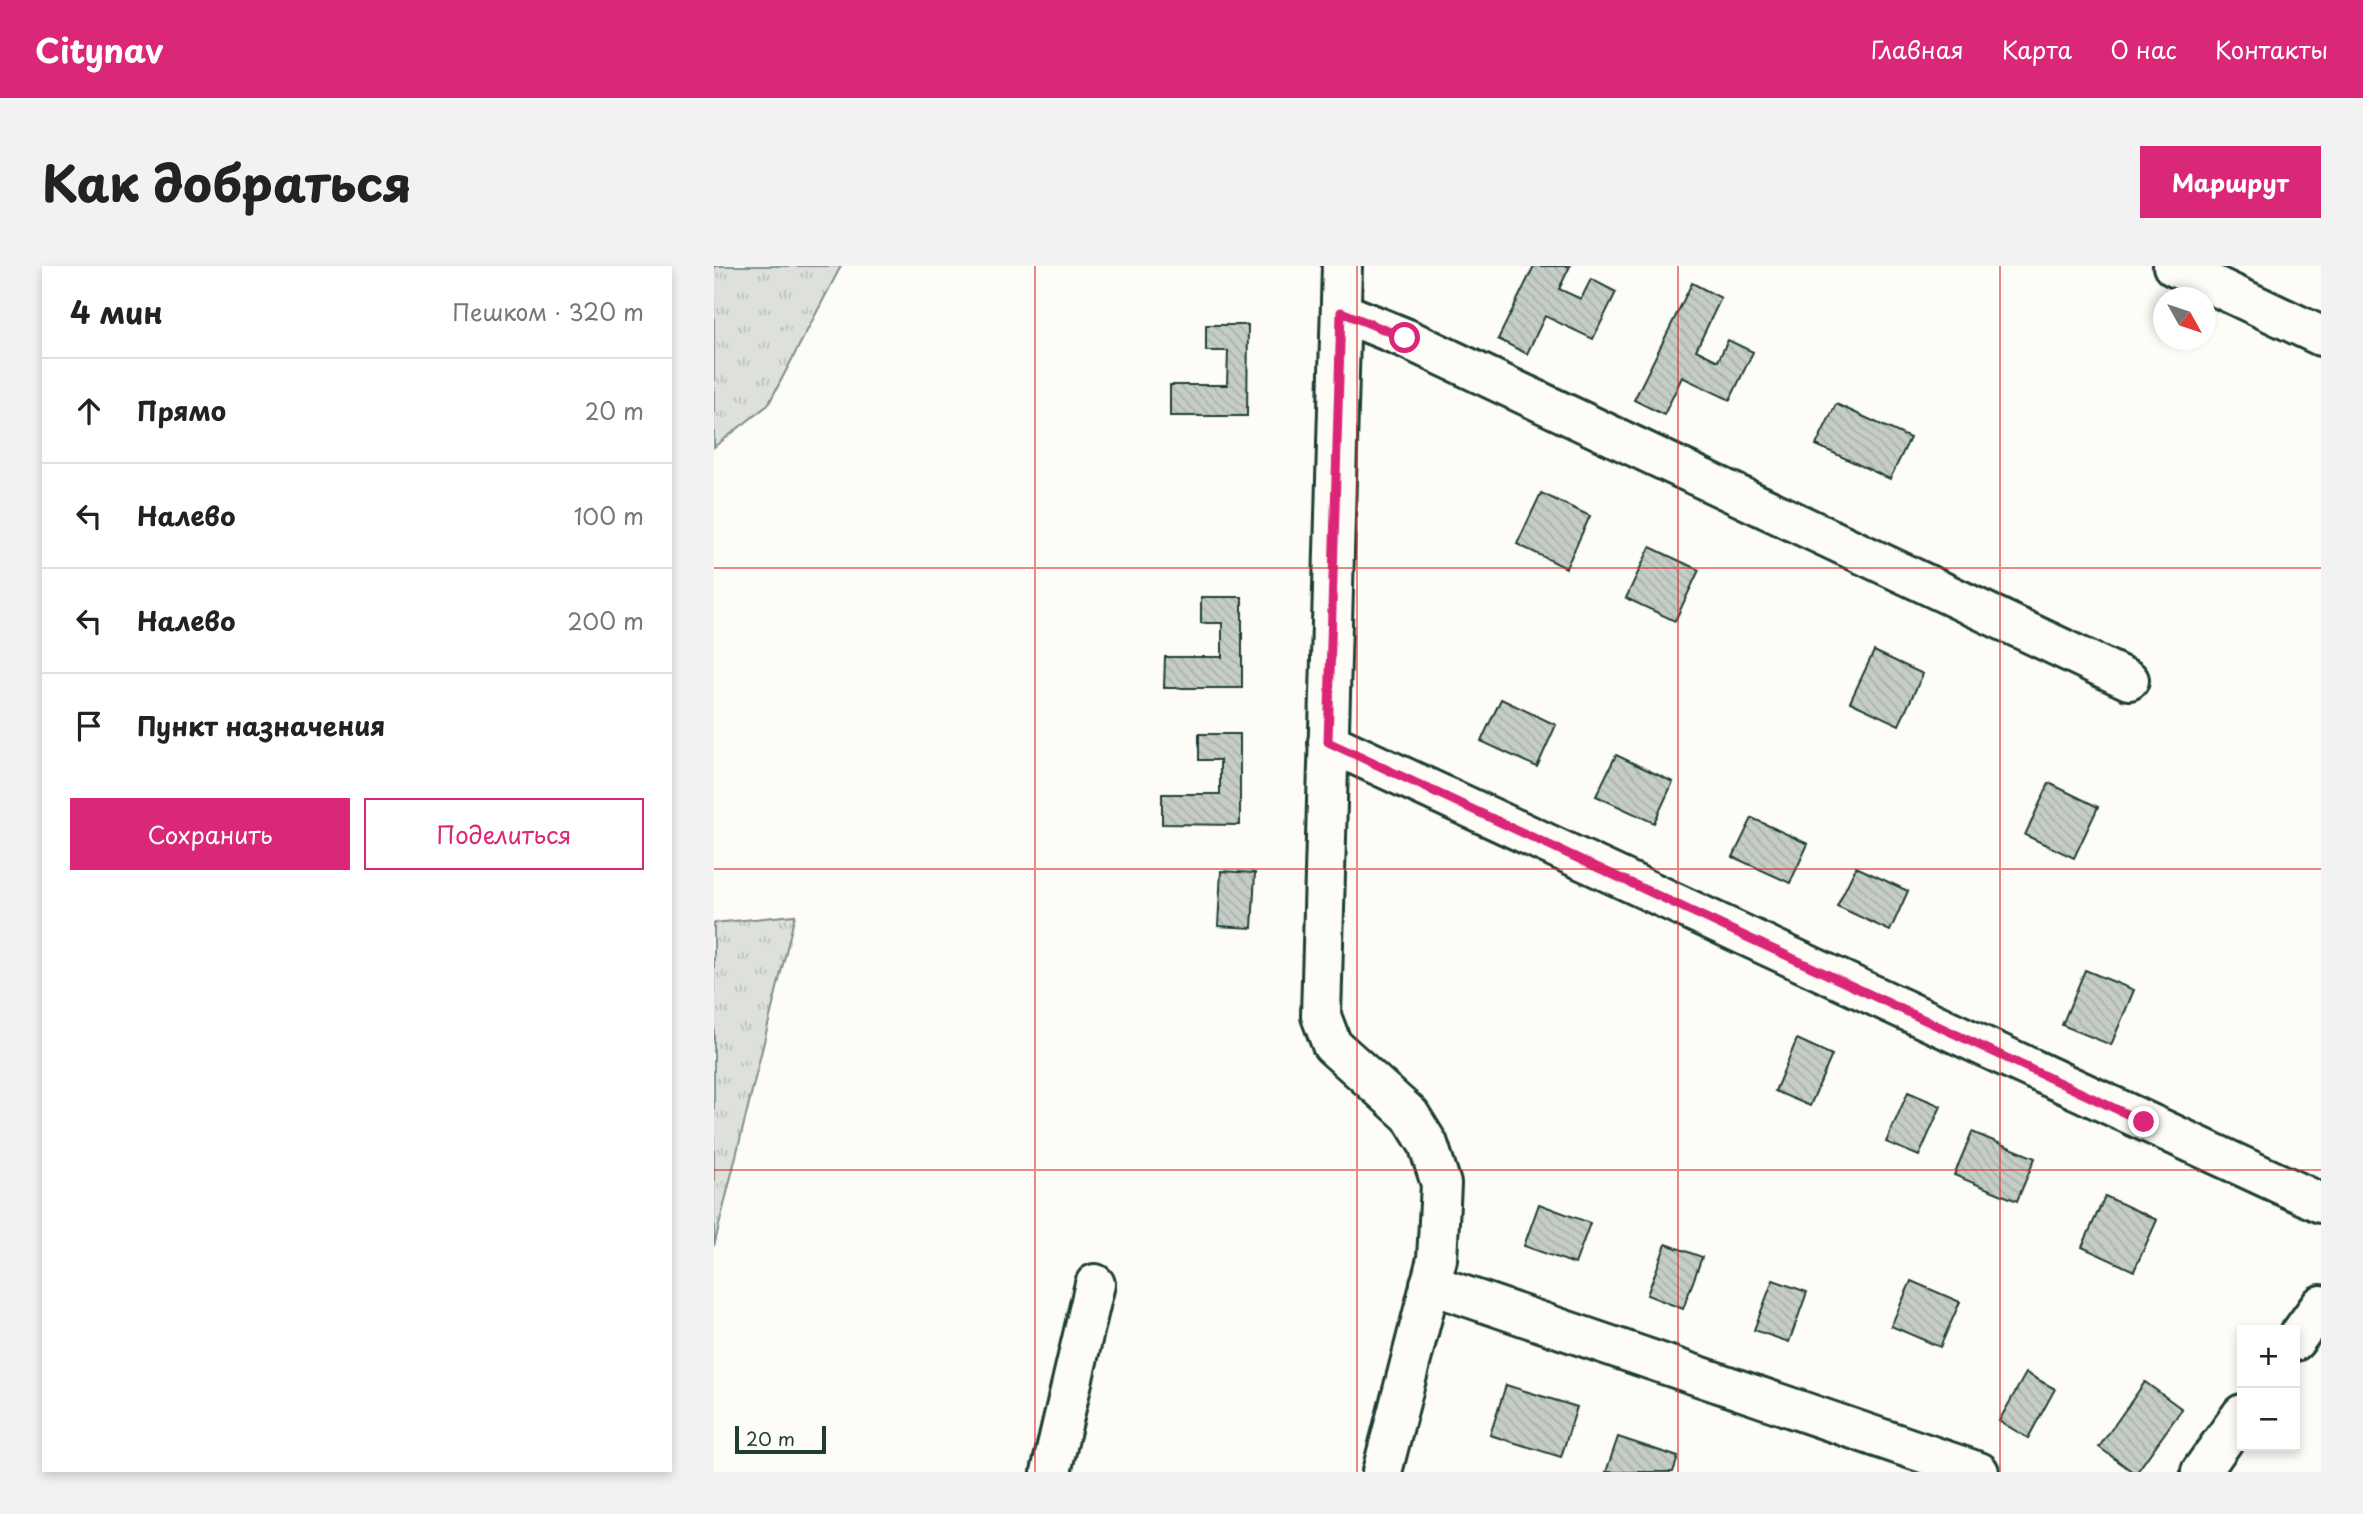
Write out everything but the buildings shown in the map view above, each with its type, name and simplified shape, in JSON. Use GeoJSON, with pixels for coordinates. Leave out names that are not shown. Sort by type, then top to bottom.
{"type":"FeatureCollection","features":[{"type":"Feature","properties":{"kind":"street"},"geometry":{"type":"LineString","coordinates":[[1342,266],[1321,1016],[1332,1045],[1410,1115],[1428,1144],[1441,1184],[1442,1221],[1430,1284],[1381,1472]]}},
{"type":"Feature","properties":{"kind":"street"},"geometry":{"type":"LineString","coordinates":[[2173,266],[2321,335]]}},
{"type":"Feature","properties":{"kind":"street"},"geometry":{"type":"LineString","coordinates":[[1341,312],[1405,338],[2129,680]]}},
{"type":"Feature","properties":{"kind":"street"},"geometry":{"type":"LineString","coordinates":[[1328,742],[2321,1203]]}},
{"type":"Feature","properties":{"kind":"street"},"geometry":{"type":"LineString","coordinates":[[1051,1472],[1095,1284]]}},
{"type":"Feature","properties":{"kind":"street"},"geometry":{"type":"LineString","coordinates":[[1430,1284],[1979,1472]]}},
{"type":"Feature","properties":{"kind":"street"},"geometry":{"type":"LineString","coordinates":[[2300,1334],[2321,1305]]}},
{"type":"Feature","properties":{"kind":"street"},"geometry":{"type":"LineString","coordinates":[[2200,1472],[2237,1421]]}},
{"type":"Feature","properties":{"kind":"green space"},"geometry":{"type":"Polygon","coordinates":[[[714,266],[841,266],[768,405],[714,447],[714,266]]]}},
{"type":"Feature","properties":{"kind":"green space"},"geometry":{"type":"Polygon","coordinates":[[[795,915],[714,1246],[714,923],[795,915]]]}},
{"type":"Feature","properties":{"kind":"route"},"geometry":{"type":"LineString","coordinates":[[1405,338],[1341,312],[1328,742],[2144,1122]]}}]}
